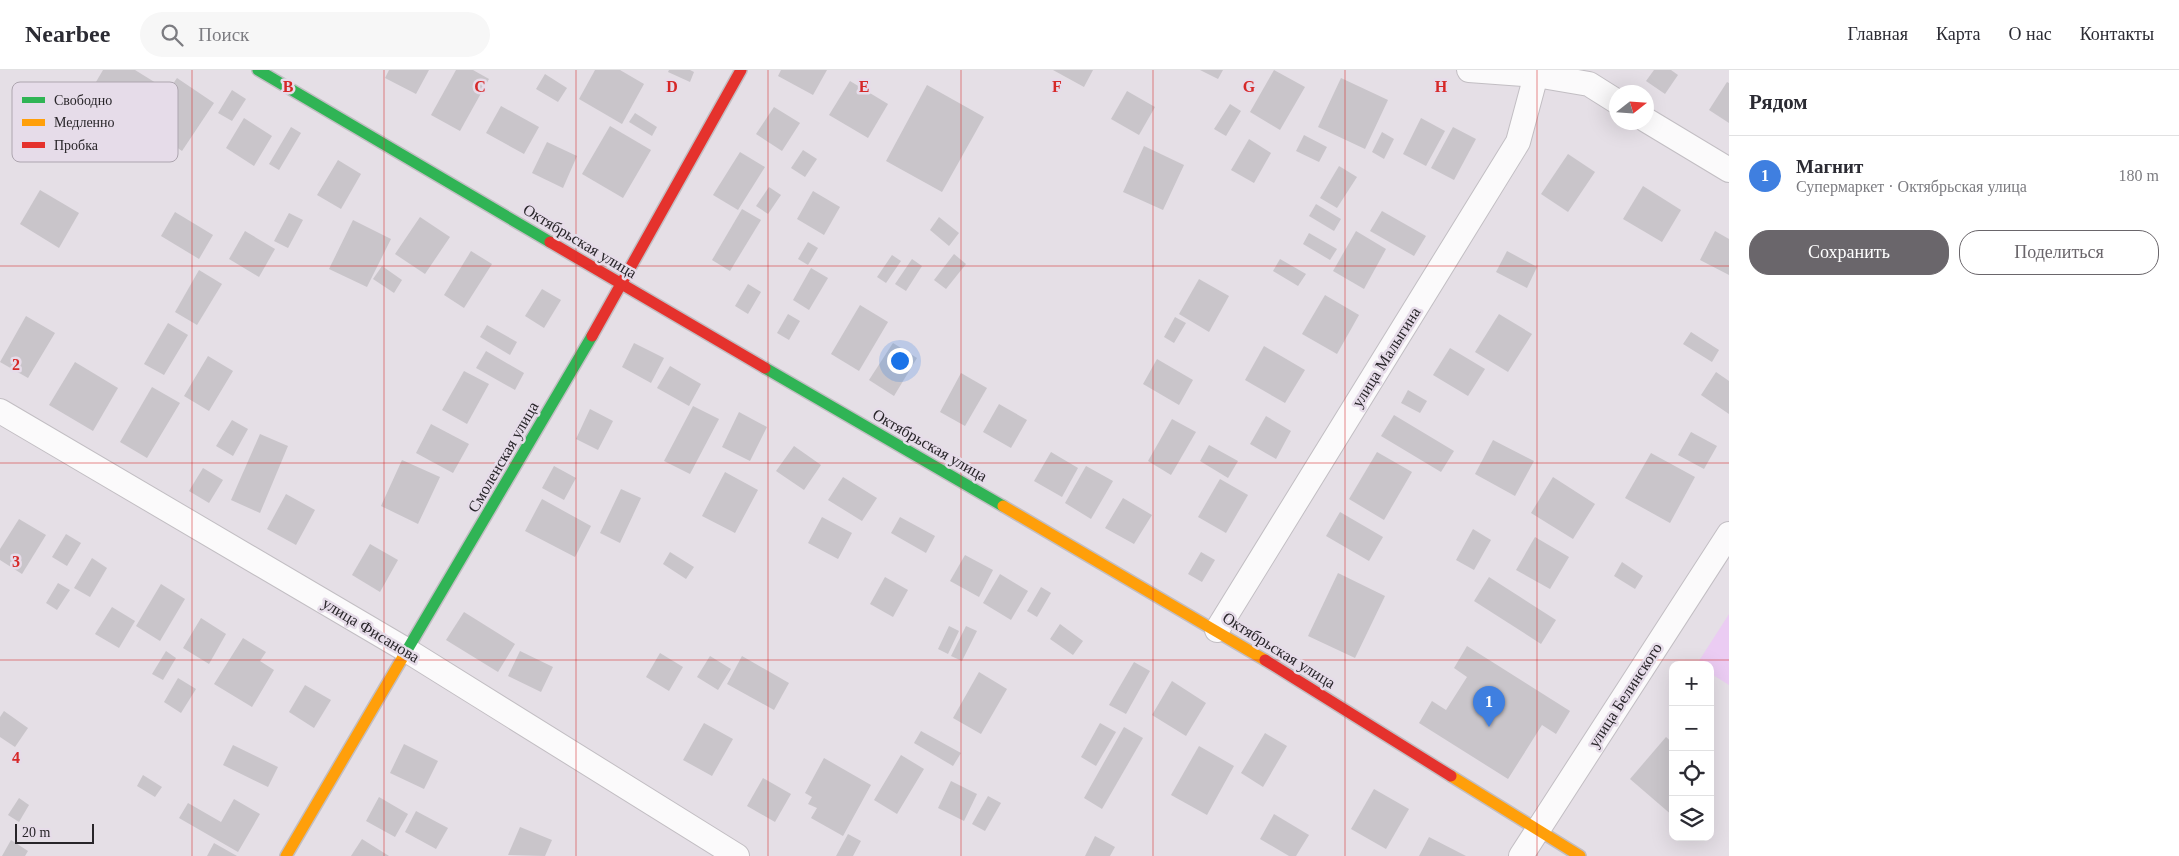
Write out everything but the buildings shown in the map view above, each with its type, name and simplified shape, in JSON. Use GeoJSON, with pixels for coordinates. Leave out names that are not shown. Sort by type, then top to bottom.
{"type":"FeatureCollection","features":[{"type":"Feature","properties":{"kind":"street","name":"Октябрьская улица"},"geometry":{"type":"LineString","coordinates":[[258,70],[622,285],[1217,630],[1580,856]]}},
{"type":"Feature","properties":{"kind":"street","name":"Смоленская улица"},"geometry":{"type":"LineString","coordinates":[[286,856],[622,285],[741,70]]}},
{"type":"Feature","properties":{"kind":"street"},"geometry":{"type":"LineString","coordinates":[[1468,70],[1536,75],[1589,84],[1609,97]]}},
{"type":"Feature","properties":{"kind":"street","name":"улица Малыгина"},"geometry":{"type":"LineString","coordinates":[[1217,630],[1518,142],[1536,75]]}},
{"type":"Feature","properties":{"kind":"street"},"geometry":{"type":"LineString","coordinates":[[1654,125],[1729,170]]}},
{"type":"Feature","properties":{"kind":"street","name":"улица Фисанова"},"geometry":{"type":"LineString","coordinates":[[0,411],[408,651],[737,856]]}},
{"type":"Feature","properties":{"kind":"street","name":"улица Белинского"},"geometry":{"type":"LineString","coordinates":[[1521,856],[1729,534]]}},
{"type":"Feature","properties":{"kind":"shaded area"},"geometry":{"type":"Polygon","coordinates":[[[1729,614],[1729,685],[1714,676],[1714,661],[1699,661],[1729,614]]]}},
{"type":"Feature","properties":{"kind":"traffic: fast"},"geometry":{"type":"LineString","coordinates":[[258,70],[550,242]]}},
{"type":"Feature","properties":{"kind":"traffic: fast"},"geometry":{"type":"LineString","coordinates":[[403,657],[592,336]]}},
{"type":"Feature","properties":{"kind":"traffic: fast"},"geometry":{"type":"LineString","coordinates":[[765,368],[1003,506]]}},
{"type":"Feature","properties":{"kind":"traffic: slow"},"geometry":{"type":"LineString","coordinates":[[1003,506],[1265,660]]}},
{"type":"Feature","properties":{"kind":"traffic: slow"},"geometry":{"type":"LineString","coordinates":[[286,856],[403,657]]}},
{"type":"Feature","properties":{"kind":"traffic: slow"},"geometry":{"type":"LineString","coordinates":[[1451,776],[1580,856]]}},
{"type":"Feature","properties":{"kind":"traffic: jam"},"geometry":{"type":"LineString","coordinates":[[592,336],[741,70]]}},
{"type":"Feature","properties":{"kind":"traffic: jam"},"geometry":{"type":"LineString","coordinates":[[550,242],[765,368]]}},
{"type":"Feature","properties":{"kind":"traffic: jam"},"geometry":{"type":"LineString","coordinates":[[1265,660],[1451,776]]}},
{"type":"Feature","properties":{"kind":"place","name":"Магнит"},"geometry":{"type":"Point","coordinates":[1489,727]}}]}
